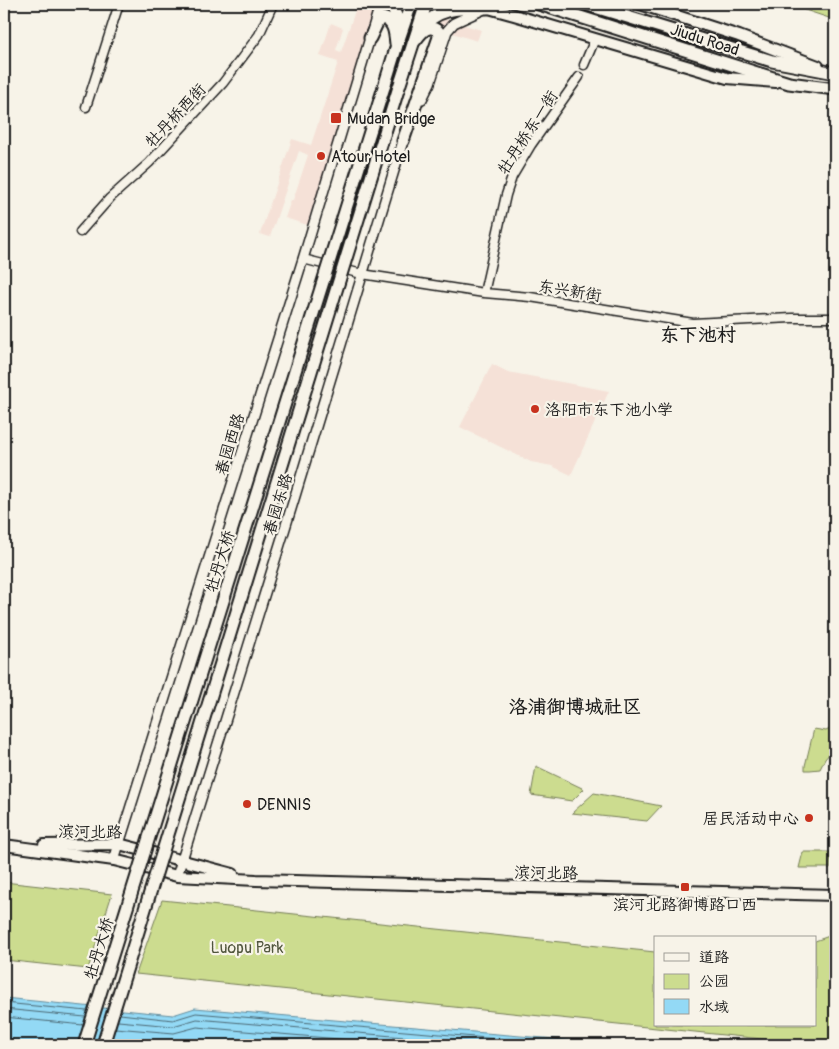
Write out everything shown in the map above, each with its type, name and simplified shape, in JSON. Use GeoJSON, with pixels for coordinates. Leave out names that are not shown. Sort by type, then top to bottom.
{"type":"FeatureCollection","features":[{"type":"Feature","properties":{"kind":"main road"},"geometry":{"type":"LineString","coordinates":[[392,4],[397,18],[396,45]]}},
{"type":"Feature","properties":{"kind":"main road"},"geometry":{"type":"LineString","coordinates":[[396,45],[411,4]]}},
{"type":"Feature","properties":{"kind":"main road"},"geometry":{"type":"LineString","coordinates":[[413,43],[426,4]]}},
{"type":"Feature","properties":{"kind":"main road"},"geometry":{"type":"LineString","coordinates":[[473,4],[727,78],[790,83]]}},
{"type":"Feature","properties":{"kind":"main road"},"geometry":{"type":"LineString","coordinates":[[501,4],[514,15]]}},
{"type":"Feature","properties":{"kind":"main road","name":"Jiudu Road"},"geometry":{"type":"LineString","coordinates":[[538,4],[790,83],[835,89]]}},
{"type":"Feature","properties":{"kind":"main road","name":"Jiudu Road"},"geometry":{"type":"LineString","coordinates":[[585,4],[772,61],[835,73]]}},
{"type":"Feature","properties":{"kind":"main road"},"geometry":{"type":"LineString","coordinates":[[640,4],[739,36],[835,73]]}},
{"type":"Feature","properties":{"kind":"main road"},"geometry":{"type":"LineString","coordinates":[[413,43],[426,22],[440,12],[462,8],[487,8]]}},
{"type":"Feature","properties":{"kind":"main road"},"geometry":{"type":"LineString","coordinates":[[370,38],[378,21],[382,18],[387,19],[391,22],[394,30],[396,45]]}},
{"type":"Feature","properties":{"kind":"main road"},"geometry":{"type":"LineString","coordinates":[[403,141],[439,37],[438,31],[430,27],[425,29],[413,43]]}},
{"type":"Feature","properties":{"kind":"main road","name":"牡丹大桥"},"geometry":{"type":"LineString","coordinates":[[103,1045],[413,43]]}},
{"type":"Feature","properties":{"kind":"main road","name":"牡丹大桥"},"geometry":{"type":"LineString","coordinates":[[84,1045],[396,45]]}},
{"type":"Feature","properties":{"kind":"main road","name":"滨河北路"},"geometry":{"type":"LineString","coordinates":[[6,845],[119,844],[256,880]]}},
{"type":"Feature","properties":{"kind":"main road","name":"滨河北路"},"geometry":{"type":"LineString","coordinates":[[6,845],[114,860],[177,876],[256,880],[835,895]]}},
{"type":"Feature","properties":{"kind":"street"},"geometry":{"type":"LineString","coordinates":[[86,107],[119,4]]}},
{"type":"Feature","properties":{"kind":"street","name":"牡丹桥西街"},"geometry":{"type":"LineString","coordinates":[[80,232],[110,198],[149,164],[223,83],[259,35],[273,4]]}},
{"type":"Feature","properties":{"kind":"street","name":"春园西路"},"geometry":{"type":"LineString","coordinates":[[114,860],[303,259],[379,4]]}},
{"type":"Feature","properties":{"kind":"street","name":"春园东路"},"geometry":{"type":"LineString","coordinates":[[177,876],[403,141],[430,83],[447,31],[454,23],[470,14],[487,8]]}},
{"type":"Feature","properties":{"kind":"street"},"geometry":{"type":"LineString","coordinates":[[584,65],[595,39]]}},
{"type":"Feature","properties":{"kind":"street","name":"牡丹桥东一街"},"geometry":{"type":"LineString","coordinates":[[484,293],[506,195],[512,177],[531,145],[579,77]]}},
{"type":"Feature","properties":{"kind":"street","name":"东兴新街"},"geometry":{"type":"LineString","coordinates":[[303,259],[362,274],[484,293],[530,297],[693,323],[792,318],[835,318]]}},
{"type":"Feature","properties":{"kind":"shaded area"},"geometry":{"type":"Polygon","coordinates":[[[354,4],[398,4],[412,8],[413,4],[424,4],[422,12],[481,30],[477,41],[387,12],[385,20],[383,19],[320,209],[323,211],[317,228],[285,218],[308,155],[299,151],[270,237],[260,234],[292,139],[311,145],[338,62],[320,56],[331,23],[343,28],[336,50],[341,52],[355,11],[352,10],[354,4]]]}},
{"type":"Feature","properties":{"kind":"shaded area","name":"洛阳市东下池小学"},"geometry":{"type":"Polygon","coordinates":[[[492,364],[508,372],[609,391],[571,475],[552,466],[531,462],[460,427],[492,364]]]}},
{"type":"Feature","properties":{"kind":"green space"},"geometry":{"type":"Polygon","coordinates":[[[787,4],[835,4],[835,20],[787,4]]]}},
{"type":"Feature","properties":{"kind":"green space"},"geometry":{"type":"Polygon","coordinates":[[[834,727],[835,747],[825,759],[820,769],[805,770],[814,729],[826,731],[834,727]]]}},
{"type":"Feature","properties":{"kind":"green space"},"geometry":{"type":"Polygon","coordinates":[[[536,766],[584,789],[572,801],[531,795],[536,766]]]}},
{"type":"Feature","properties":{"kind":"green space"},"geometry":{"type":"Polygon","coordinates":[[[594,793],[661,806],[647,821],[572,813],[594,793]]]}},
{"type":"Feature","properties":{"kind":"green space"},"geometry":{"type":"Polygon","coordinates":[[[803,852],[831,852],[830,868],[799,868],[803,852]]]}},
{"type":"Feature","properties":{"kind":"green space"},"geometry":{"type":"Polygon","coordinates":[[[4,882],[112,894],[88,969],[4,960],[4,882]]]}},
{"type":"Feature","properties":{"kind":"green space","name":"Luopu Park"},"geometry":{"type":"Polygon","coordinates":[[[162,900],[654,952],[654,1026],[816,1026],[816,941],[835,934],[835,1045],[820,1045],[136,974],[162,900]]]}},
{"type":"Feature","properties":{"kind":"water"},"geometry":{"type":"Polygon","coordinates":[[[4,998],[173,1015],[195,1008],[625,1045],[4,1045],[4,998]]]}},
{"type":"Feature","properties":{"kind":"place","name":"Mudan Bridge"},"geometry":{"type":"Point","coordinates":[336,118]}},
{"type":"Feature","properties":{"kind":"place","name":"Atour Hotel"},"geometry":{"type":"Point","coordinates":[321,156]}},
{"type":"Feature","properties":{"kind":"place","name":"洛阳市东下池小学"},"geometry":{"type":"Point","coordinates":[535,409]}},
{"type":"Feature","properties":{"kind":"place","name":"DENNIS"},"geometry":{"type":"Point","coordinates":[247,804]}},
{"type":"Feature","properties":{"kind":"place","name":"居民活动中心"},"geometry":{"type":"Point","coordinates":[809,818]}},
{"type":"Feature","properties":{"kind":"place","name":"滨河北路御博路口西"},"geometry":{"type":"Point","coordinates":[685,887]}},
{"type":"Feature","properties":{"kind":"district","name":"东下池村"},"geometry":{"type":"Point","coordinates":[698,334]}},
{"type":"Feature","properties":{"kind":"district","name":"洛浦御博城社区"},"geometry":{"type":"Point","coordinates":[575,706]}}]}
